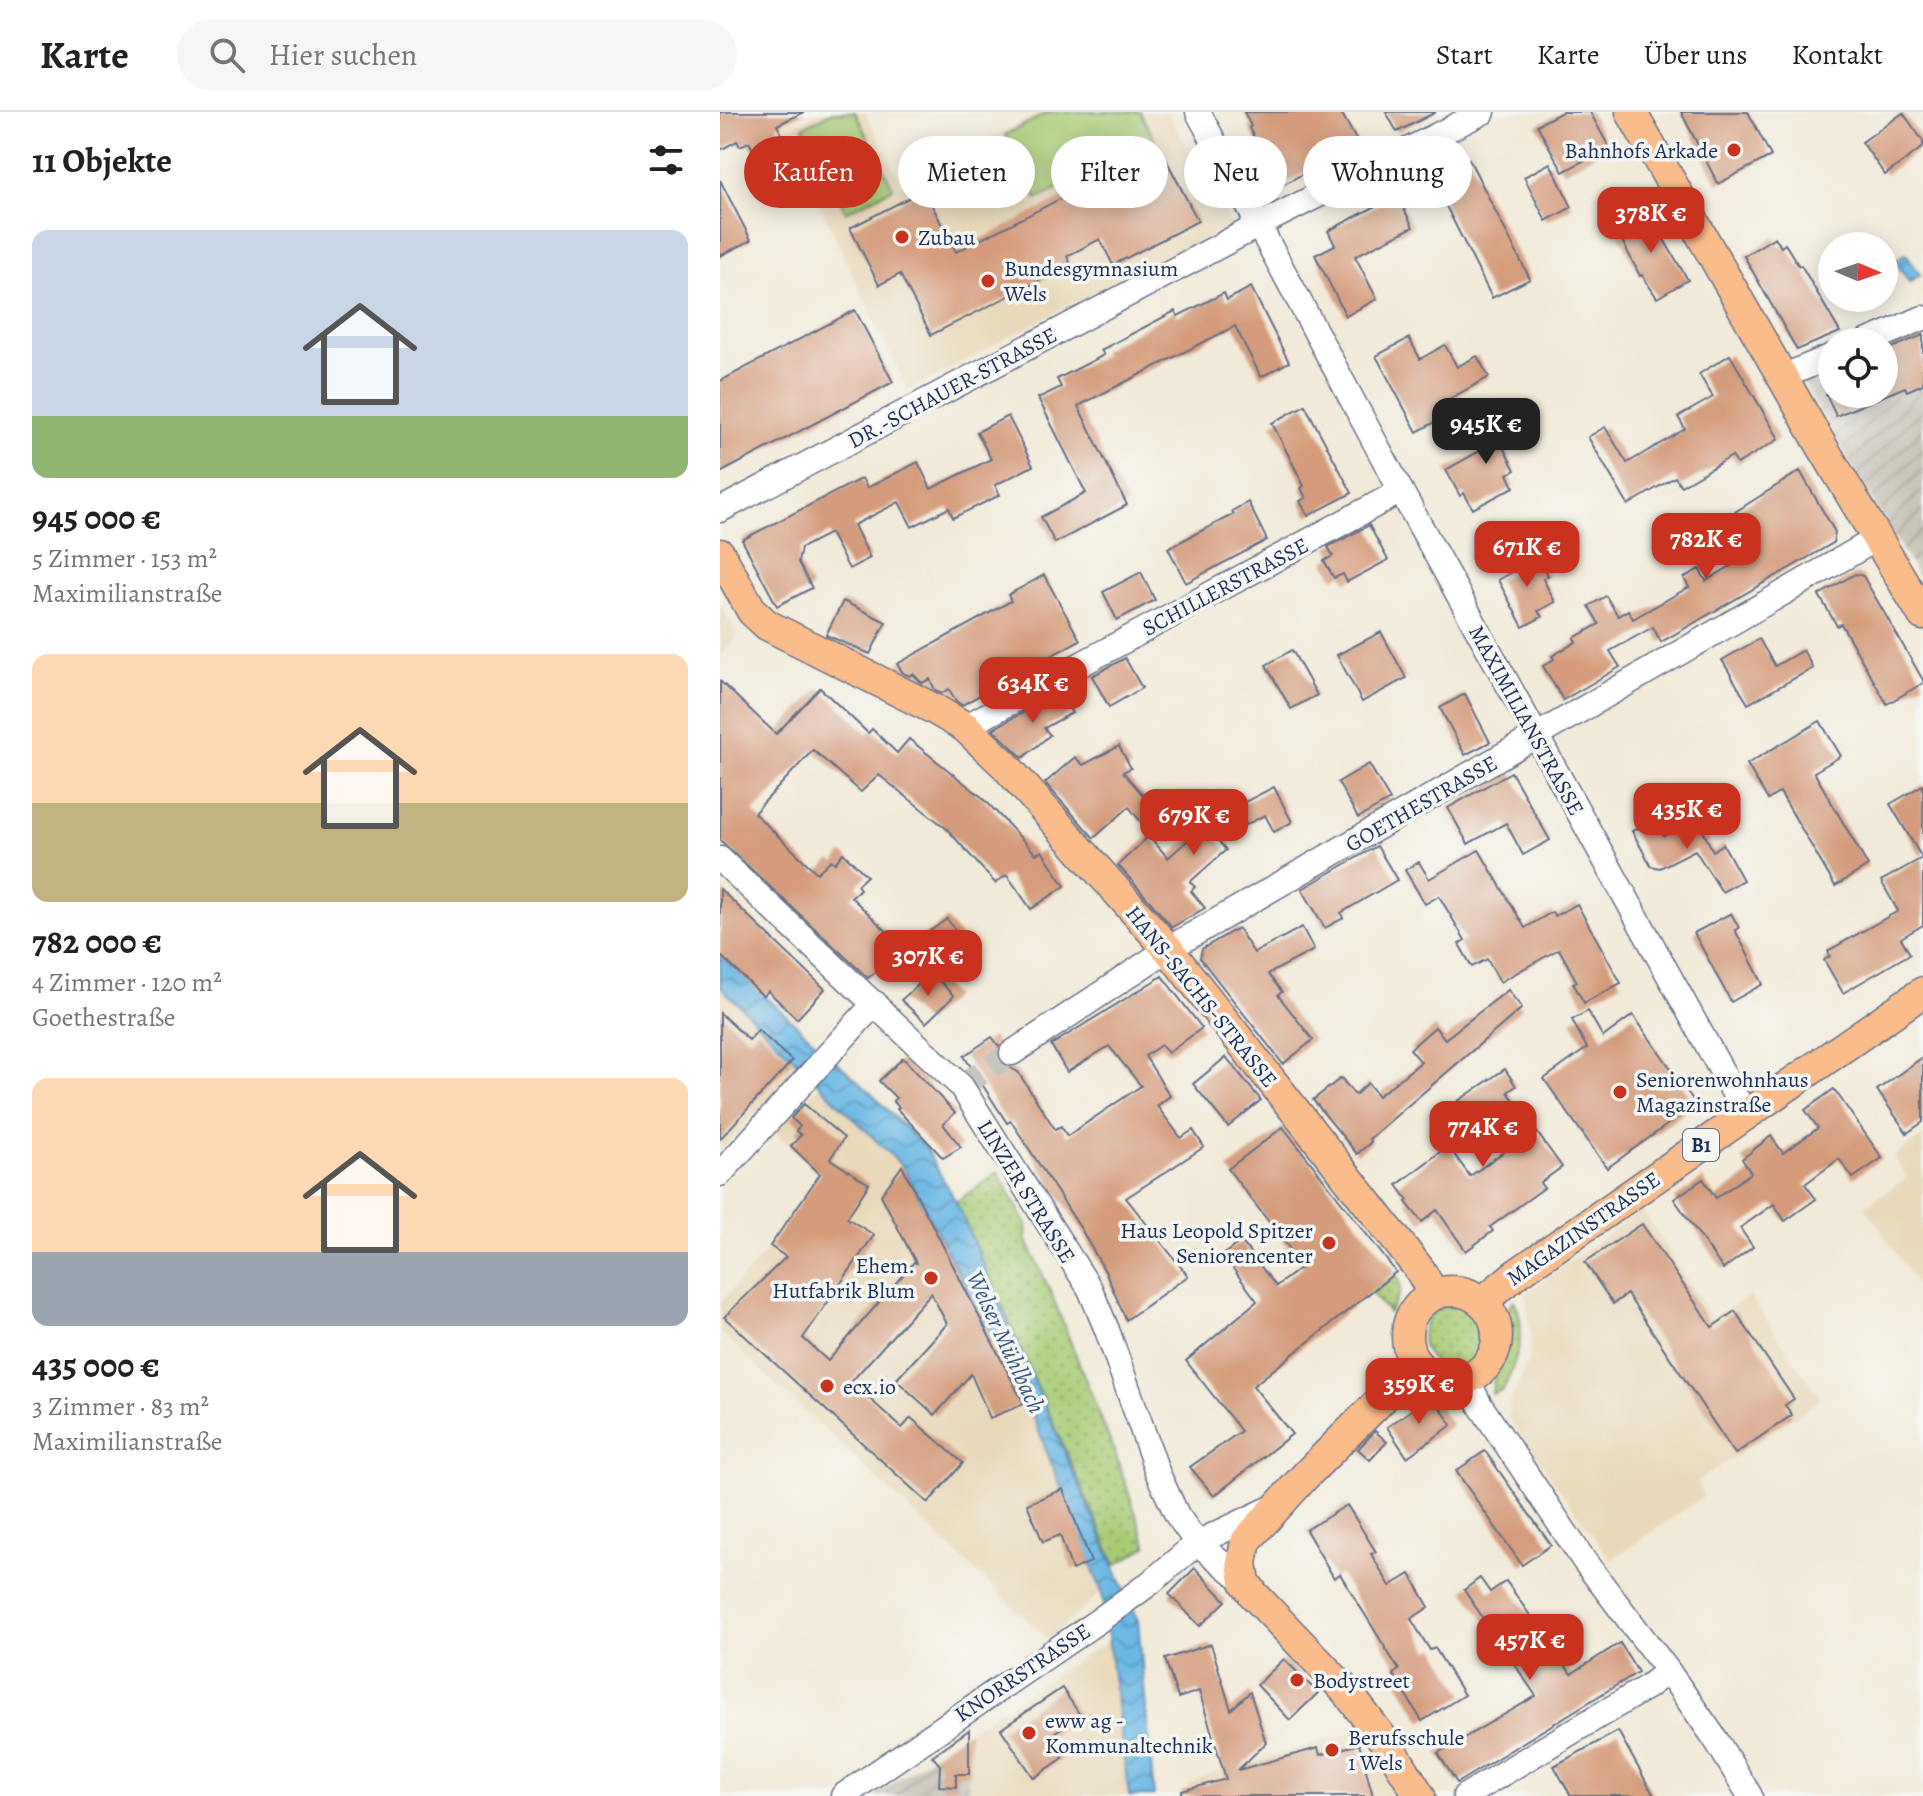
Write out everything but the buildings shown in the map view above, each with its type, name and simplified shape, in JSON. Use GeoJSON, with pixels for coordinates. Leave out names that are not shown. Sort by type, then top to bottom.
{"type":"FeatureCollection","features":[{"type":"Feature","properties":{"kind":"main road"},"geometry":{"type":"LineString","coordinates":[[1631,112],[1782,377],[1923,615]]}},
{"type":"Feature","properties":{"kind":"main road","name":"HANS-SACHS-STRASSE"},"geometry":{"type":"LineString","coordinates":[[720,554],[752,611],[767,625],[965,727],[1004,764],[1168,949],[1420,1270],[1434,1295]]}},
{"type":"Feature","properties":{"kind":"main road","name":"MAGAZINSTRASSE"},"geometry":{"type":"LineString","coordinates":[[1482,1302],[1515,1275],[1923,992]]}},
{"type":"Feature","properties":{"kind":"main road"},"geometry":{"type":"LineString","coordinates":[[1459,1292],[1482,1302],[1496,1324],[1496,1349],[1490,1362],[1480,1372],[1453,1382],[1427,1373],[1417,1364],[1411,1353],[1408,1329],[1422,1303],[1434,1295],[1459,1292]]}},
{"type":"Feature","properties":{"kind":"main road"},"geometry":{"type":"LineString","coordinates":[[1245,1582],[1242,1563],[1246,1541],[1417,1364]]}},
{"type":"Feature","properties":{"kind":"main road","name":"LINZER STRASSE"},"geometry":{"type":"LineString","coordinates":[[1245,1582],[1263,1607],[1347,1692],[1392,1751],[1420,1796]]}},
{"type":"Feature","properties":{"kind":"street","name":"MAXIMILIANSTRASSE"},"geometry":{"type":"LineString","coordinates":[[1198,112],[1401,491],[1746,1115]]}},
{"type":"Feature","properties":{"kind":"street","name":"DR.-SCHAUER-STRASSE"},"geometry":{"type":"LineString","coordinates":[[720,510],[1259,225],[1483,112]]}},
{"type":"Feature","properties":{"kind":"street"},"geometry":{"type":"LineString","coordinates":[[1898,329],[1923,318]]}},
{"type":"Feature","properties":{"kind":"street"},"geometry":{"type":"LineString","coordinates":[[1782,377],[1818,362]]}},
{"type":"Feature","properties":{"kind":"street","name":"SCHILLERSTRASSE"},"geometry":{"type":"LineString","coordinates":[[965,727],[1401,491]]}},
{"type":"Feature","properties":{"kind":"street","name":"GOETHESTRASSE"},"geometry":{"type":"LineString","coordinates":[[1012,1053],[1168,949],[1878,538]]}},
{"type":"Feature","properties":{"kind":"street","name":"LINZER STRASSE"},"geometry":{"type":"LineString","coordinates":[[720,859],[961,1086],[1090,1289],[1158,1474],[1177,1515],[1197,1543],[1245,1582]]}},
{"type":"Feature","properties":{"kind":"street"},"geometry":{"type":"LineString","coordinates":[[720,1174],[875,1003]]}},
{"type":"Feature","properties":{"kind":"street"},"geometry":{"type":"LineString","coordinates":[[1467,1379],[1480,1405],[1585,1562],[1668,1671],[1750,1796]]}},
{"type":"Feature","properties":{"kind":"street"},"geometry":{"type":"LineString","coordinates":[[1197,1543],[1280,1504]]}},
{"type":"Feature","properties":{"kind":"street","name":"KNORRSTRASSE"},"geometry":{"type":"LineString","coordinates":[[843,1796],[1098,1621],[1197,1543]]}},
{"type":"Feature","properties":{"kind":"street"},"geometry":{"type":"LineString","coordinates":[[1465,1796],[1647,1687],[1668,1671]]}},
{"type":"Feature","properties":{"kind":"shaded area","name":"Bundesgymnasium Wels"},"geometry":{"type":"Polygon","coordinates":[[[822,112],[865,112],[877,136],[787,136],[784,129],[822,112]]]}},
{"type":"Feature","properties":{"kind":"shaded area","name":"Bundesgymnasium Wels"},"geometry":{"type":"Polygon","coordinates":[[[1042,112],[1167,112],[1184,142],[1184,208],[1222,208],[1232,226],[1058,311],[908,391],[821,208],[882,208],[882,146],[898,178],[898,208],[1035,208],[1035,136],[997,136],[1042,112]]]}},
{"type":"Feature","properties":{"kind":"shaded area"},"geometry":{"type":"Polygon","coordinates":[[[1923,331],[1923,585],[1818,408],[1898,408],[1898,341],[1923,331]]]}},
{"type":"Feature","properties":{"kind":"shaded area"},"geometry":{"type":"Polygon","coordinates":[[[1818,375],[1818,408],[1802,381],[1818,375]]]}},
{"type":"Feature","properties":{"kind":"shaded area"},"geometry":{"type":"Polygon","coordinates":[[[720,604],[738,636],[720,656],[720,604]]]}},
{"type":"Feature","properties":{"kind":"shaded area"},"geometry":{"type":"Polygon","coordinates":[[[720,986],[800,1065],[720,1152],[720,986]]]}},
{"type":"Feature","properties":{"kind":"shaded area"},"geometry":{"type":"Polygon","coordinates":[[[826,1080],[903,1157],[902,1166],[1029,1406],[1079,1527],[1102,1592],[1049,1640],[720,1332],[720,1303],[770,1246],[819,1174],[774,1131],[826,1080]]]}},
{"type":"Feature","properties":{"kind":"shaded area"},"geometry":{"type":"Polygon","coordinates":[[[1923,1136],[1923,1294],[1865,1206],[1907,1178],[1894,1156],[1923,1136]]]}},
{"type":"Feature","properties":{"kind":"shaded area"},"geometry":{"type":"Polygon","coordinates":[[[1642,1210],[1712,1318],[1750,1296],[1821,1399],[1698,1481],[1703,1497],[1611,1560],[1509,1419],[1509,1403],[1529,1361],[1531,1339],[1526,1293],[1642,1210]]]}},
{"type":"Feature","properties":{"kind":"shaded area"},"geometry":{"type":"Polygon","coordinates":[[[1109,1640],[1129,1796],[968,1796],[969,1740],[963,1734],[1109,1640]]]}},
{"type":"Feature","properties":{"kind":"shaded area","name":"Berufsschule 1 Wels"},"geometry":{"type":"Polygon","coordinates":[[[1357,1731],[1402,1796],[1188,1796],[1188,1785],[1213,1773],[1357,1731]]]}},
{"type":"Feature","properties":{"kind":"shaded area"},"geometry":{"type":"Polygon","coordinates":[[[963,1734],[969,1739],[968,1796],[875,1796],[963,1734]]]}},
{"type":"Feature","properties":{"kind":"green space"},"geometry":{"type":"Polygon","coordinates":[[[833,112],[855,112],[867,136],[808,136],[803,127],[833,112]]]}},
{"type":"Feature","properties":{"kind":"green space"},"geometry":{"type":"Polygon","coordinates":[[[1049,112],[1140,112],[1152,136],[1051,136],[1051,192],[1037,199],[1035,136],[1005,135],[1049,112]]]}},
{"type":"Feature","properties":{"kind":"green space"},"geometry":{"type":"Polygon","coordinates":[[[882,166],[893,188],[882,194],[882,166]]]}},
{"type":"Feature","properties":{"kind":"green space"},"geometry":{"type":"Polygon","coordinates":[[[998,1172],[1027,1225],[1026,1239],[1051,1293],[1116,1456],[1147,1546],[1116,1565],[956,1202],[998,1172]]]}},
{"type":"Feature","properties":{"kind":"green space"},"geometry":{"type":"Polygon","coordinates":[[[1397,1275],[1400,1290],[1389,1313],[1372,1294],[1397,1275]]]}},
{"type":"Feature","properties":{"kind":"green space"},"geometry":{"type":"Polygon","coordinates":[[[1514,1300],[1520,1323],[1519,1346],[1503,1390],[1492,1394],[1496,1370],[1507,1347],[1505,1316],[1514,1300]]]}},
{"type":"Feature","properties":{"kind":"green space"},"geometry":{"type":"Polygon","coordinates":[[[1453,1306],[1475,1315],[1484,1337],[1475,1359],[1453,1368],[1431,1359],[1422,1337],[1431,1315],[1453,1306]]]}},
{"type":"Feature","properties":{"kind":"water"},"geometry":{"type":"Polygon","coordinates":[[[1906,253],[1920,275],[1909,282],[1898,266],[1898,259],[1906,253]]]}},
{"type":"Feature","properties":{"kind":"water","name":"Welser Mühlbach"},"geometry":{"type":"Polygon","coordinates":[[[720,955],[872,1094],[926,1149],[956,1202],[1138,1621],[1154,1796],[1129,1796],[1102,1592],[1029,1406],[902,1166],[720,986],[720,955]]]}},
{"type":"Feature","properties":{"kind":"tunnel"},"geometry":{"type":"LineString","coordinates":[[961,1086],[1012,1053]]}},
{"type":"Feature","properties":{"kind":"place","name":"Bahnhofs Arkade"},"geometry":{"type":"Point","coordinates":[1734,150]}},
{"type":"Feature","properties":{"kind":"place","name":"Zubau"},"geometry":{"type":"Point","coordinates":[902,237]}},
{"type":"Feature","properties":{"kind":"place","name":"Bundesgymnasium Wels"},"geometry":{"type":"Point","coordinates":[988,281]}},
{"type":"Feature","properties":{"kind":"place","name":"Seniorenwohnhaus Magazinstraße"},"geometry":{"type":"Point","coordinates":[1620,1092]}},
{"type":"Feature","properties":{"kind":"place","name":"Haus Leopold Spitzer Seniorencenter"},"geometry":{"type":"Point","coordinates":[1329,1243]}},
{"type":"Feature","properties":{"kind":"place","name":"Ehem. Hutfabrik Blum"},"geometry":{"type":"Point","coordinates":[931,1278]}},
{"type":"Feature","properties":{"kind":"place","name":"ecx.io"},"geometry":{"type":"Point","coordinates":[827,1386]}},
{"type":"Feature","properties":{"kind":"place","name":"Bodystreet"},"geometry":{"type":"Point","coordinates":[1297,1680]}},
{"type":"Feature","properties":{"kind":"place","name":"eww ag - Kommunaltechnik"},"geometry":{"type":"Point","coordinates":[1029,1733]}},
{"type":"Feature","properties":{"kind":"place","name":"Berufsschule 1 Wels"},"geometry":{"type":"Point","coordinates":[1332,1750]}}]}
